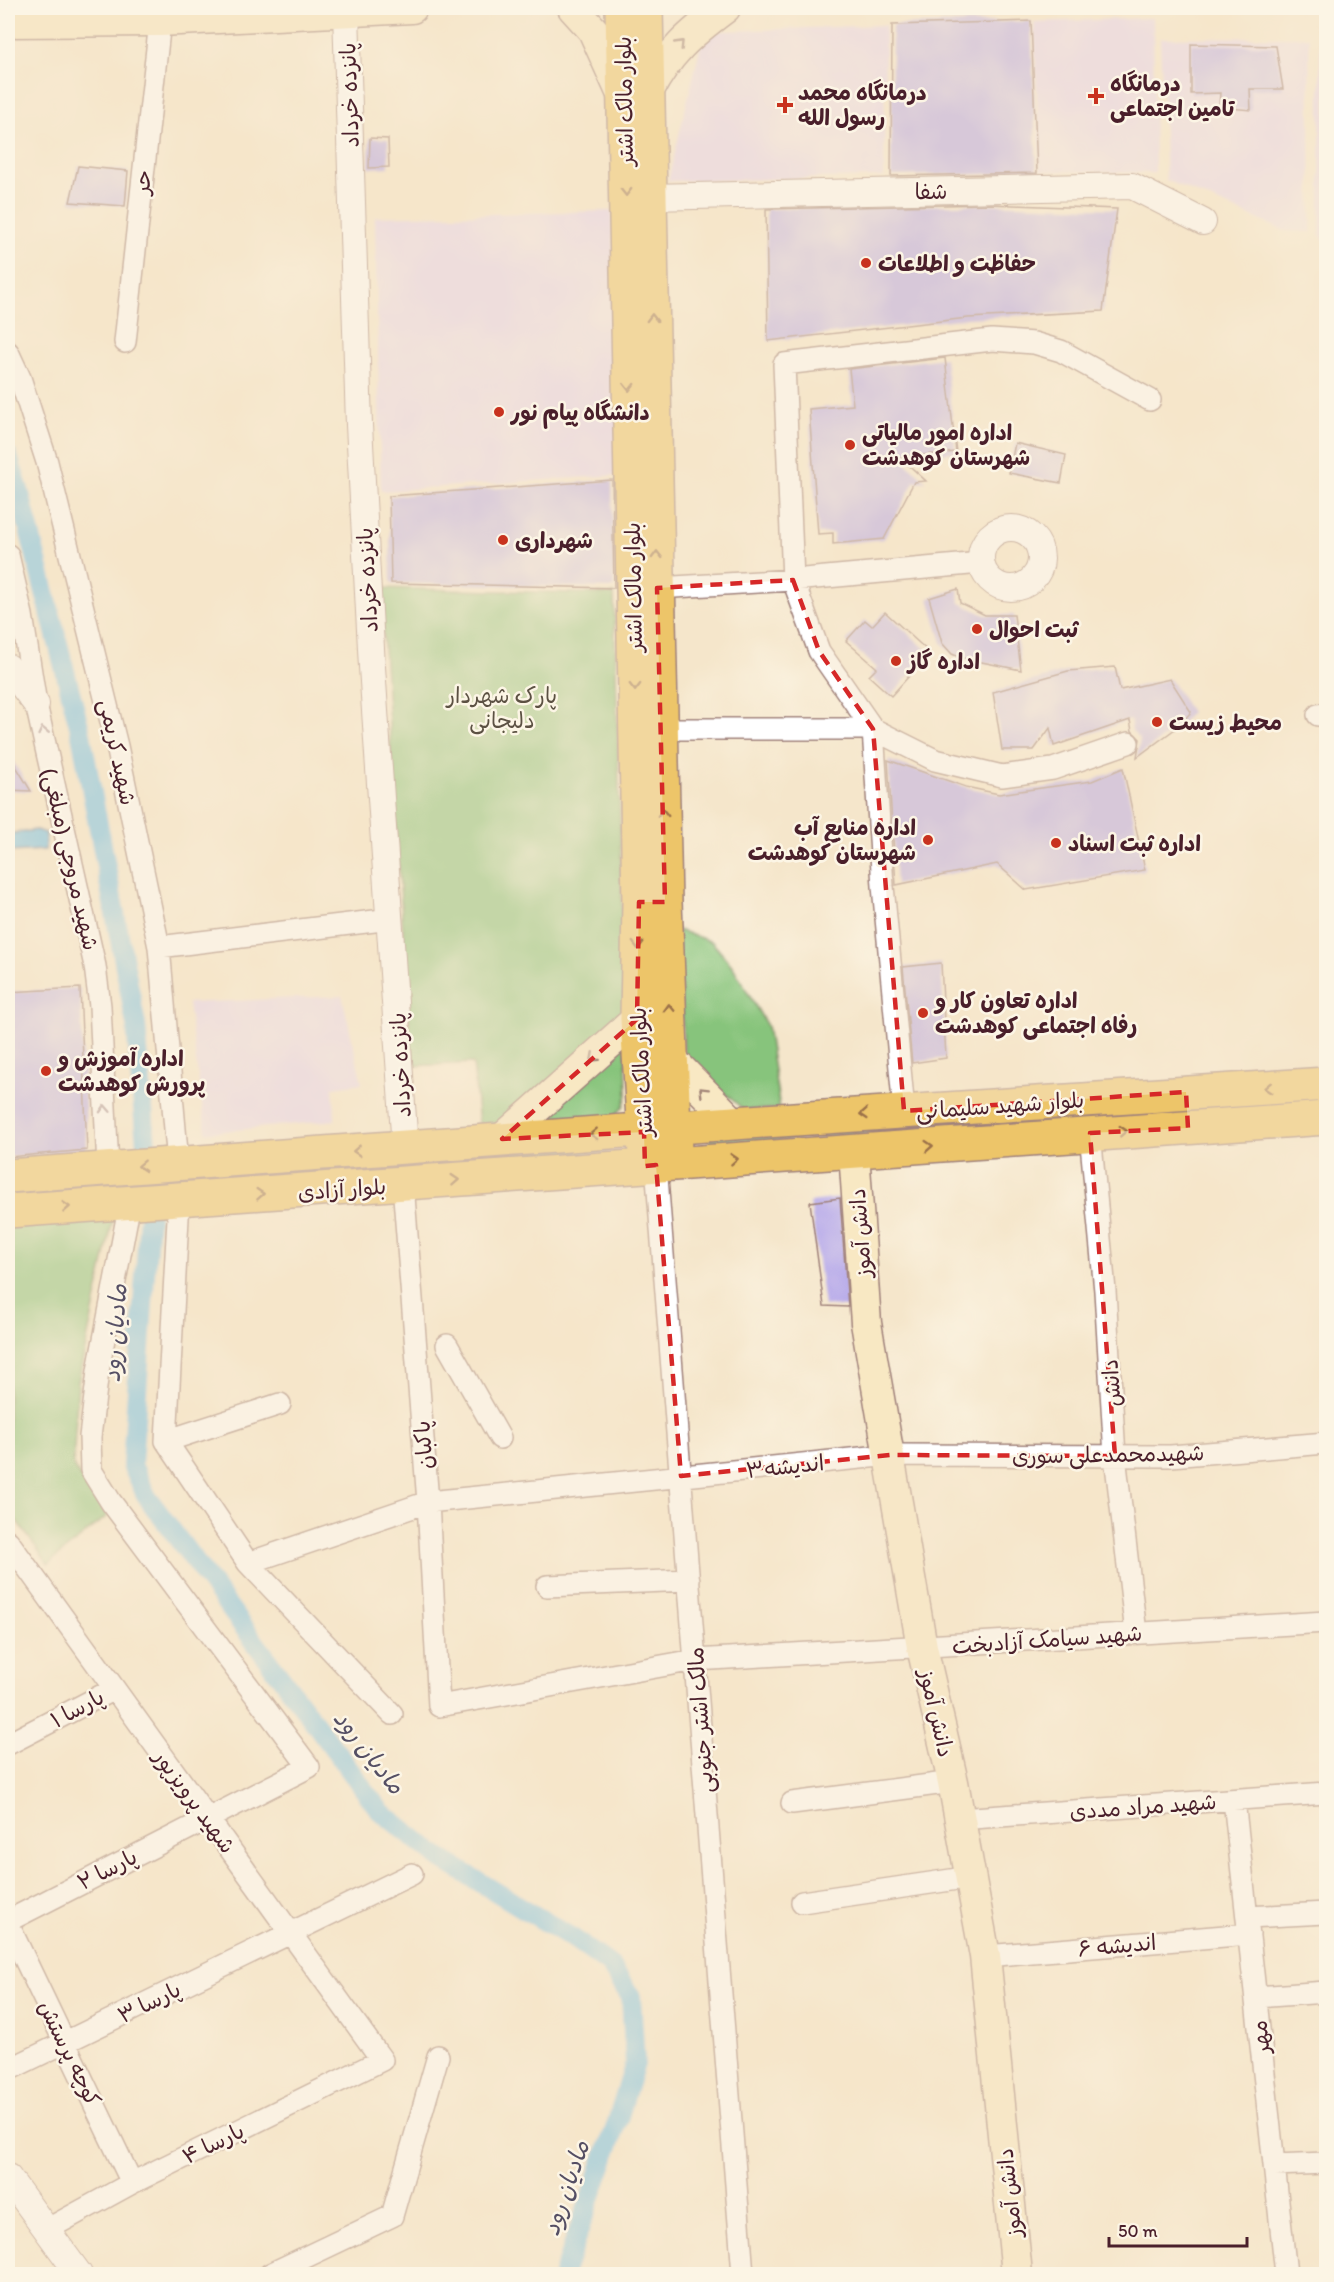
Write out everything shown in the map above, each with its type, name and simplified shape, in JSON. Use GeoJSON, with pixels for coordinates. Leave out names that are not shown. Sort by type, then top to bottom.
{"type":"FeatureCollection","features":[{"type":"Feature","properties":{"kind":"main road"},"geometry":{"type":"LineString","coordinates":[[8,22],[160,21],[310,11],[346,12],[412,8]]}},
{"type":"Feature","properties":{"kind":"main road"},"geometry":{"type":"LineString","coordinates":[[573,8],[593,30],[636,96],[681,42],[725,8]]}},
{"type":"Feature","properties":{"kind":"main road","name":"بلوار مالک اشتر"},"geometry":{"type":"LineString","coordinates":[[622,8],[636,96],[652,902],[671,1059],[658,1131]]}},
{"type":"Feature","properties":{"kind":"main road","name":"بلوار مالک اشتر"},"geometry":{"type":"LineString","coordinates":[[636,96],[646,8]]}},
{"type":"Feature","properties":{"kind":"main road","name":"بلوار مالک اشتر"},"geometry":{"type":"LineString","coordinates":[[637,137],[650,197],[661,729],[652,902],[637,1019],[658,1131],[659,1164]]}},
{"type":"Feature","properties":{"kind":"main road"},"geometry":{"type":"LineString","coordinates":[[502,1139],[637,1019]]}},
{"type":"Feature","properties":{"kind":"main road"},"geometry":{"type":"LineString","coordinates":[[671,1059],[734,1123]]}},
{"type":"Feature","properties":{"kind":"main road","name":"بلوار شهید سلیمانی"},"geometry":{"type":"LineString","coordinates":[[658,1131],[734,1123],[904,1111],[1326,1084]]}},
{"type":"Feature","properties":{"kind":"main road"},"geometry":{"type":"LineString","coordinates":[[1186,1092],[1188,1128]]}},
{"type":"Feature","properties":{"kind":"main road","name":"بلوار شهید سلیمانی"},"geometry":{"type":"LineString","coordinates":[[659,1164],[1326,1118]]}},
{"type":"Feature","properties":{"kind":"main road","name":"بلوار آزادی"},"geometry":{"type":"LineString","coordinates":[[8,1176],[502,1139],[658,1131]]}},
{"type":"Feature","properties":{"kind":"main road","name":"دانش آموز"},"geometry":{"type":"LineString","coordinates":[[854,1152],[866,1323],[922,1647],[953,1782],[985,1956],[1017,2274]]}},
{"type":"Feature","properties":{"kind":"main road","name":"بلوار آزادی"},"geometry":{"type":"LineString","coordinates":[[8,1211],[659,1164]]}},
{"type":"Feature","properties":{"kind":"street","name":"پانزده خرداد"},"geometry":{"type":"LineString","coordinates":[[346,12],[359,425],[372,667],[405,1148]]}},
{"type":"Feature","properties":{"kind":"street","name":"حر"},"geometry":{"type":"LineString","coordinates":[[125,342],[160,21]]}},
{"type":"Feature","properties":{"kind":"street","name":"شفا"},"geometry":{"type":"LineString","coordinates":[[650,197],[1132,186],[1203,222]]}},
{"type":"Feature","properties":{"kind":"street"},"geometry":{"type":"LineString","coordinates":[[904,1111],[883,886],[873,729],[819,651],[793,580],[784,364],[992,340],[1034,343],[1061,351],[1150,400]]}},
{"type":"Feature","properties":{"kind":"street","name":"شهید کریمی"},"geometry":{"type":"LineString","coordinates":[[8,352],[20,378],[47,462],[112,720],[159,947],[178,1163]]}},
{"type":"Feature","properties":{"kind":"street","name":"شهید مروجی (مبلغی)"},"geometry":{"type":"LineString","coordinates":[[8,555],[22,615],[36,704],[95,966],[100,1006],[108,1167]]}},
{"type":"Feature","properties":{"kind":"street"},"geometry":{"type":"LineString","coordinates":[[657,588],[793,580],[981,563]]}},
{"type":"Feature","properties":{"kind":"street"},"geometry":{"type":"LineString","coordinates":[[8,667],[36,704]]}},
{"type":"Feature","properties":{"kind":"street"},"geometry":{"type":"LineString","coordinates":[[661,729],[873,729],[934,760],[1002,776],[1053,769],[1128,743]]}},
{"type":"Feature","properties":{"kind":"street"},"geometry":{"type":"LineString","coordinates":[[159,947],[391,919]]}},
{"type":"Feature","properties":{"kind":"street","name":"دانش"},"geometry":{"type":"LineString","coordinates":[[1090,1133],[1105,1291],[1115,1456],[1136,1633]]}},
{"type":"Feature","properties":{"kind":"street","name":"مالک اشتر جنوبی"},"geometry":{"type":"LineString","coordinates":[[659,1164],[743,2274]]}},
{"type":"Feature","properties":{"kind":"street","name":"پاکبان"},"geometry":{"type":"LineString","coordinates":[[403,1184],[428,1502],[440,1706]]}},
{"type":"Feature","properties":{"kind":"street"},"geometry":{"type":"LineString","coordinates":[[179,1200],[166,1441],[248,1563],[392,1714]]}},
{"type":"Feature","properties":{"kind":"street","name":"پارسا ۲"},"geometry":{"type":"LineString","coordinates":[[8,1922],[309,1767],[111,1502],[91,1470],[90,1437],[98,1371],[130,1202]]}},
{"type":"Feature","properties":{"kind":"street"},"geometry":{"type":"LineString","coordinates":[[447,1346],[500,1438]]}},
{"type":"Feature","properties":{"kind":"street"},"geometry":{"type":"LineString","coordinates":[[166,1441],[280,1404]]}},
{"type":"Feature","properties":{"kind":"street","name":"شهیدمحمدعلی سوری"},"geometry":{"type":"LineString","coordinates":[[890,1455],[1171,1456],[1326,1443]]}},
{"type":"Feature","properties":{"kind":"street","name":"اندیشه۳"},"geometry":{"type":"LineString","coordinates":[[248,1563],[428,1502],[890,1455]]}},
{"type":"Feature","properties":{"kind":"street","name":"شهید پرویزپور"},"geometry":{"type":"LineString","coordinates":[[11,1554],[114,1689],[382,2060]]}},
{"type":"Feature","properties":{"kind":"street"},"geometry":{"type":"LineString","coordinates":[[547,1586],[689,1580]]}},
{"type":"Feature","properties":{"kind":"street","name":"شهید سیامک آزادبخت"},"geometry":{"type":"LineString","coordinates":[[440,1706],[695,1660],[1326,1622]]}},
{"type":"Feature","properties":{"kind":"street","name":"پارسا ۱"},"geometry":{"type":"LineString","coordinates":[[8,1744],[114,1689]]}},
{"type":"Feature","properties":{"kind":"street"},"geometry":{"type":"LineString","coordinates":[[792,1803],[953,1782]]}},
{"type":"Feature","properties":{"kind":"street","name":"شهید مراد مددی"},"geometry":{"type":"LineString","coordinates":[[959,1819],[1326,1793]]}},
{"type":"Feature","properties":{"kind":"street","name":"مهر"},"geometry":{"type":"LineString","coordinates":[[1234,1800],[1286,2274]]}},
{"type":"Feature","properties":{"kind":"street","name":"پارسا ۳"},"geometry":{"type":"LineString","coordinates":[[8,2070],[412,1874]]}},
{"type":"Feature","properties":{"kind":"street"},"geometry":{"type":"LineString","coordinates":[[802,1902],[971,1877]]}},
{"type":"Feature","properties":{"kind":"street","name":"اندیشه ۶"},"geometry":{"type":"LineString","coordinates":[[985,1956],[1248,1926],[1326,1912]]}},
{"type":"Feature","properties":{"kind":"street","name":"کوچه پرستش"},"geometry":{"type":"LineString","coordinates":[[8,1922],[132,2183]]}},
{"type":"Feature","properties":{"kind":"street"},"geometry":{"type":"LineString","coordinates":[[1256,1997],[1326,1992]]}},
{"type":"Feature","properties":{"kind":"street"},"geometry":{"type":"LineString","coordinates":[[270,2274],[392,2216],[438,2056]]}},
{"type":"Feature","properties":{"kind":"street","name":"پارسا ۴"},"geometry":{"type":"LineString","coordinates":[[46,2230],[132,2183],[382,2060]]}},
{"type":"Feature","properties":{"kind":"street"},"geometry":{"type":"LineString","coordinates":[[1274,2165],[1326,2163]]}},
{"type":"Feature","properties":{"kind":"street"},"geometry":{"type":"LineString","coordinates":[[8,2177],[79,2274]]}},
{"type":"Feature","properties":{"kind":"highlighted area"},"geometry":{"type":"Polygon","coordinates":[[[793,580],[819,651],[873,729],[904,1111],[1186,1092],[1188,1128],[1090,1133],[1115,1456],[890,1455],[681,1476],[656,1165],[645,1166],[644,1132],[502,1139],[637,1019],[639,902],[665,902],[657,588],[793,580]]]}},
{"type":"Feature","properties":{"kind":"shaded area","name":"درمانگاه تامین اجتماعی"},"geometry":{"type":"Polygon","coordinates":[[[1153,18],[1155,173],[1040,171],[1034,22],[1153,18]]]}},
{"type":"Feature","properties":{"kind":"shaded area","name":"درمانگاه محمد رسول الله"},"geometry":{"type":"Polygon","coordinates":[[[885,25],[884,177],[668,181],[704,32],[885,25]]]}},
{"type":"Feature","properties":{"kind":"shaded area"},"geometry":{"type":"Polygon","coordinates":[[[1309,37],[1311,232],[1285,231],[1166,180],[1160,38],[1309,37]]]}},
{"type":"Feature","properties":{"kind":"shaded area"},"geometry":{"type":"Polygon","coordinates":[[[1320,40],[1326,40],[1326,243],[1320,235],[1320,40]]]}},
{"type":"Feature","properties":{"kind":"shaded area","name":"دانشگاه پیام نور"},"geometry":{"type":"Polygon","coordinates":[[[612,211],[620,475],[381,491],[375,217],[612,211]]]}},
{"type":"Feature","properties":{"kind":"shaded area"},"geometry":{"type":"Polygon","coordinates":[[[342,996],[362,1083],[333,1087],[335,1120],[206,1133],[188,1003],[342,996]]]}},
{"type":"Feature","properties":{"kind":"green space","name":"پارک شهردار دلیجانی"},"geometry":{"type":"Polygon","coordinates":[[[380,588],[614,594],[627,1095],[623,1107],[612,1119],[479,1124],[473,1063],[412,1066],[380,588]]]}},
{"type":"Feature","properties":{"kind":"green space"},"geometry":{"type":"Polygon","coordinates":[[[678,930],[712,942],[733,967],[767,1026],[780,1109],[744,1110],[684,1058],[678,930]]]}},
{"type":"Feature","properties":{"kind":"green space"},"geometry":{"type":"Polygon","coordinates":[[[1169,1105],[1168,1112],[709,1145],[710,1136],[1169,1105]]]}},
{"type":"Feature","properties":{"kind":"green space"},"geometry":{"type":"Polygon","coordinates":[[[606,1146],[607,1152],[8,1199],[8,1190],[606,1146]]]}},
{"type":"Feature","properties":{"kind":"green space"},"geometry":{"type":"Polygon","coordinates":[[[113,1219],[78,1382],[73,1466],[107,1516],[48,1564],[8,1509],[8,1228],[113,1219]]]}},
{"type":"Feature","properties":{"kind":"water"},"geometry":{"type":"Polygon","coordinates":[[[36,830],[46,833],[45,850],[8,852],[8,834],[36,830]]]}},
{"type":"Feature","properties":{"kind":"building"},"geometry":{"type":"Polygon","coordinates":[[[1031,21],[1037,173],[891,176],[892,25],[1031,21]]]}},
{"type":"Feature","properties":{"kind":"building"},"geometry":{"type":"Polygon","coordinates":[[[1191,44],[1276,46],[1283,89],[1250,89],[1251,110],[1219,107],[1220,93],[1191,94],[1191,44]]]}},
{"type":"Feature","properties":{"kind":"building"},"geometry":{"type":"Polygon","coordinates":[[[370,138],[388,139],[389,167],[369,168],[370,138]]]}},
{"type":"Feature","properties":{"kind":"building"},"geometry":{"type":"Polygon","coordinates":[[[78,166],[128,171],[125,206],[70,202],[78,166]]]}},
{"type":"Feature","properties":{"kind":"building","name":"حفاظت و اطلاعات"},"geometry":{"type":"Polygon","coordinates":[[[990,204],[1117,209],[1103,311],[968,318],[768,341],[766,209],[990,204]]]}},
{"type":"Feature","properties":{"kind":"building"},"geometry":{"type":"Polygon","coordinates":[[[945,358],[956,452],[900,457],[926,481],[914,482],[884,539],[833,544],[833,533],[818,534],[809,409],[853,405],[849,369],[945,358]]]}},
{"type":"Feature","properties":{"kind":"building"},"geometry":{"type":"Polygon","coordinates":[[[1015,443],[1066,455],[1061,483],[1009,473],[1015,443]]]}},
{"type":"Feature","properties":{"kind":"building","name":"شهرداری"},"geometry":{"type":"Polygon","coordinates":[[[612,480],[614,588],[391,583],[389,496],[612,480]]]}},
{"type":"Feature","properties":{"kind":"building","name":"ثبت احوال"},"geometry":{"type":"Polygon","coordinates":[[[958,589],[960,603],[985,615],[1014,615],[1021,670],[962,658],[952,654],[942,643],[929,598],[958,589]]]}},
{"type":"Feature","properties":{"kind":"building","name":"اداره گاز"},"geometry":{"type":"Polygon","coordinates":[[[885,612],[930,653],[891,696],[869,676],[877,668],[846,641],[865,620],[872,626],[885,612]]]}},
{"type":"Feature","properties":{"kind":"building"},"geometry":{"type":"Polygon","coordinates":[[[1115,667],[1120,690],[1170,679],[1191,712],[1179,726],[1137,757],[1140,739],[1132,731],[1130,720],[1054,746],[1050,728],[1034,750],[1002,750],[993,692],[1068,671],[1115,667]]]}},
{"type":"Feature","properties":{"kind":"building"},"geometry":{"type":"Polygon","coordinates":[[[8,753],[31,791],[8,790],[8,753]]]}},
{"type":"Feature","properties":{"kind":"building","name":"اداره ثبت اسناد"},"geometry":{"type":"Polygon","coordinates":[[[888,760],[966,787],[999,794],[1092,781],[1123,768],[1145,870],[1026,890],[997,864],[896,885],[888,760]]]}},
{"type":"Feature","properties":{"kind":"building","name":"اداره تعاون کار و رفاه اجتماعی کوهدشت"},"geometry":{"type":"Polygon","coordinates":[[[941,963],[946,1058],[912,1063],[903,967],[941,963]]]}},
{"type":"Feature","properties":{"kind":"building","name":"اداره آموزش و پرورش کوهدشت"},"geometry":{"type":"Polygon","coordinates":[[[80,988],[87,1150],[8,1157],[8,992],[80,988]]]}},
{"type":"Feature","properties":{"kind":"building"},"geometry":{"type":"Polygon","coordinates":[[[840,1198],[848,1307],[824,1306],[810,1202],[840,1198]]]}},
{"type":"Feature","properties":{"kind":"waterway"},"geometry":{"type":"LineString","coordinates":[[8,456],[19,490],[81,734],[136,1025],[146,1144]]}},
{"type":"Feature","properties":{"kind":"waterway","name":"مادیان رود"},"geometry":{"type":"LineString","coordinates":[[149,1216],[132,1465],[147,1497],[380,1811],[440,1858],[574,1939],[610,1965],[631,1997],[635,2063],[615,2129],[563,2274]]}},
{"type":"Feature","properties":{"kind":"place","name":"درمانگاه تامین اجتماعی"},"geometry":{"type":"Point","coordinates":[1096,96]}},
{"type":"Feature","properties":{"kind":"place","name":"درمانگاه محمد رسول الله"},"geometry":{"type":"Point","coordinates":[785,105]}},
{"type":"Feature","properties":{"kind":"place","name":"حفاظت و اطلاعات"},"geometry":{"type":"Point","coordinates":[866,263]}},
{"type":"Feature","properties":{"kind":"place","name":"دانشگاه پیام نور"},"geometry":{"type":"Point","coordinates":[499,412]}},
{"type":"Feature","properties":{"kind":"place","name":"اداره امور مالیاتی شهرستان کوهدشت"},"geometry":{"type":"Point","coordinates":[850,445]}},
{"type":"Feature","properties":{"kind":"place","name":"شهرداری"},"geometry":{"type":"Point","coordinates":[503,540]}},
{"type":"Feature","properties":{"kind":"place","name":"ثبت احوال"},"geometry":{"type":"Point","coordinates":[977,629]}},
{"type":"Feature","properties":{"kind":"place","name":"اداره گاز"},"geometry":{"type":"Point","coordinates":[896,661]}},
{"type":"Feature","properties":{"kind":"place","name":"محیط زیست"},"geometry":{"type":"Point","coordinates":[1157,722]}},
{"type":"Feature","properties":{"kind":"place","name":"اداره منابع آب شهرستان کوهدشت"},"geometry":{"type":"Point","coordinates":[928,840]}},
{"type":"Feature","properties":{"kind":"place","name":"اداره ثبت اسناد"},"geometry":{"type":"Point","coordinates":[1056,843]}},
{"type":"Feature","properties":{"kind":"place","name":"اداره تعاون کار و رفاه اجتماعی کوهدشت"},"geometry":{"type":"Point","coordinates":[923,1013]}},
{"type":"Feature","properties":{"kind":"place","name":"اداره آموزش و پرورش کوهدشت"},"geometry":{"type":"Point","coordinates":[46,1071]}}]}
